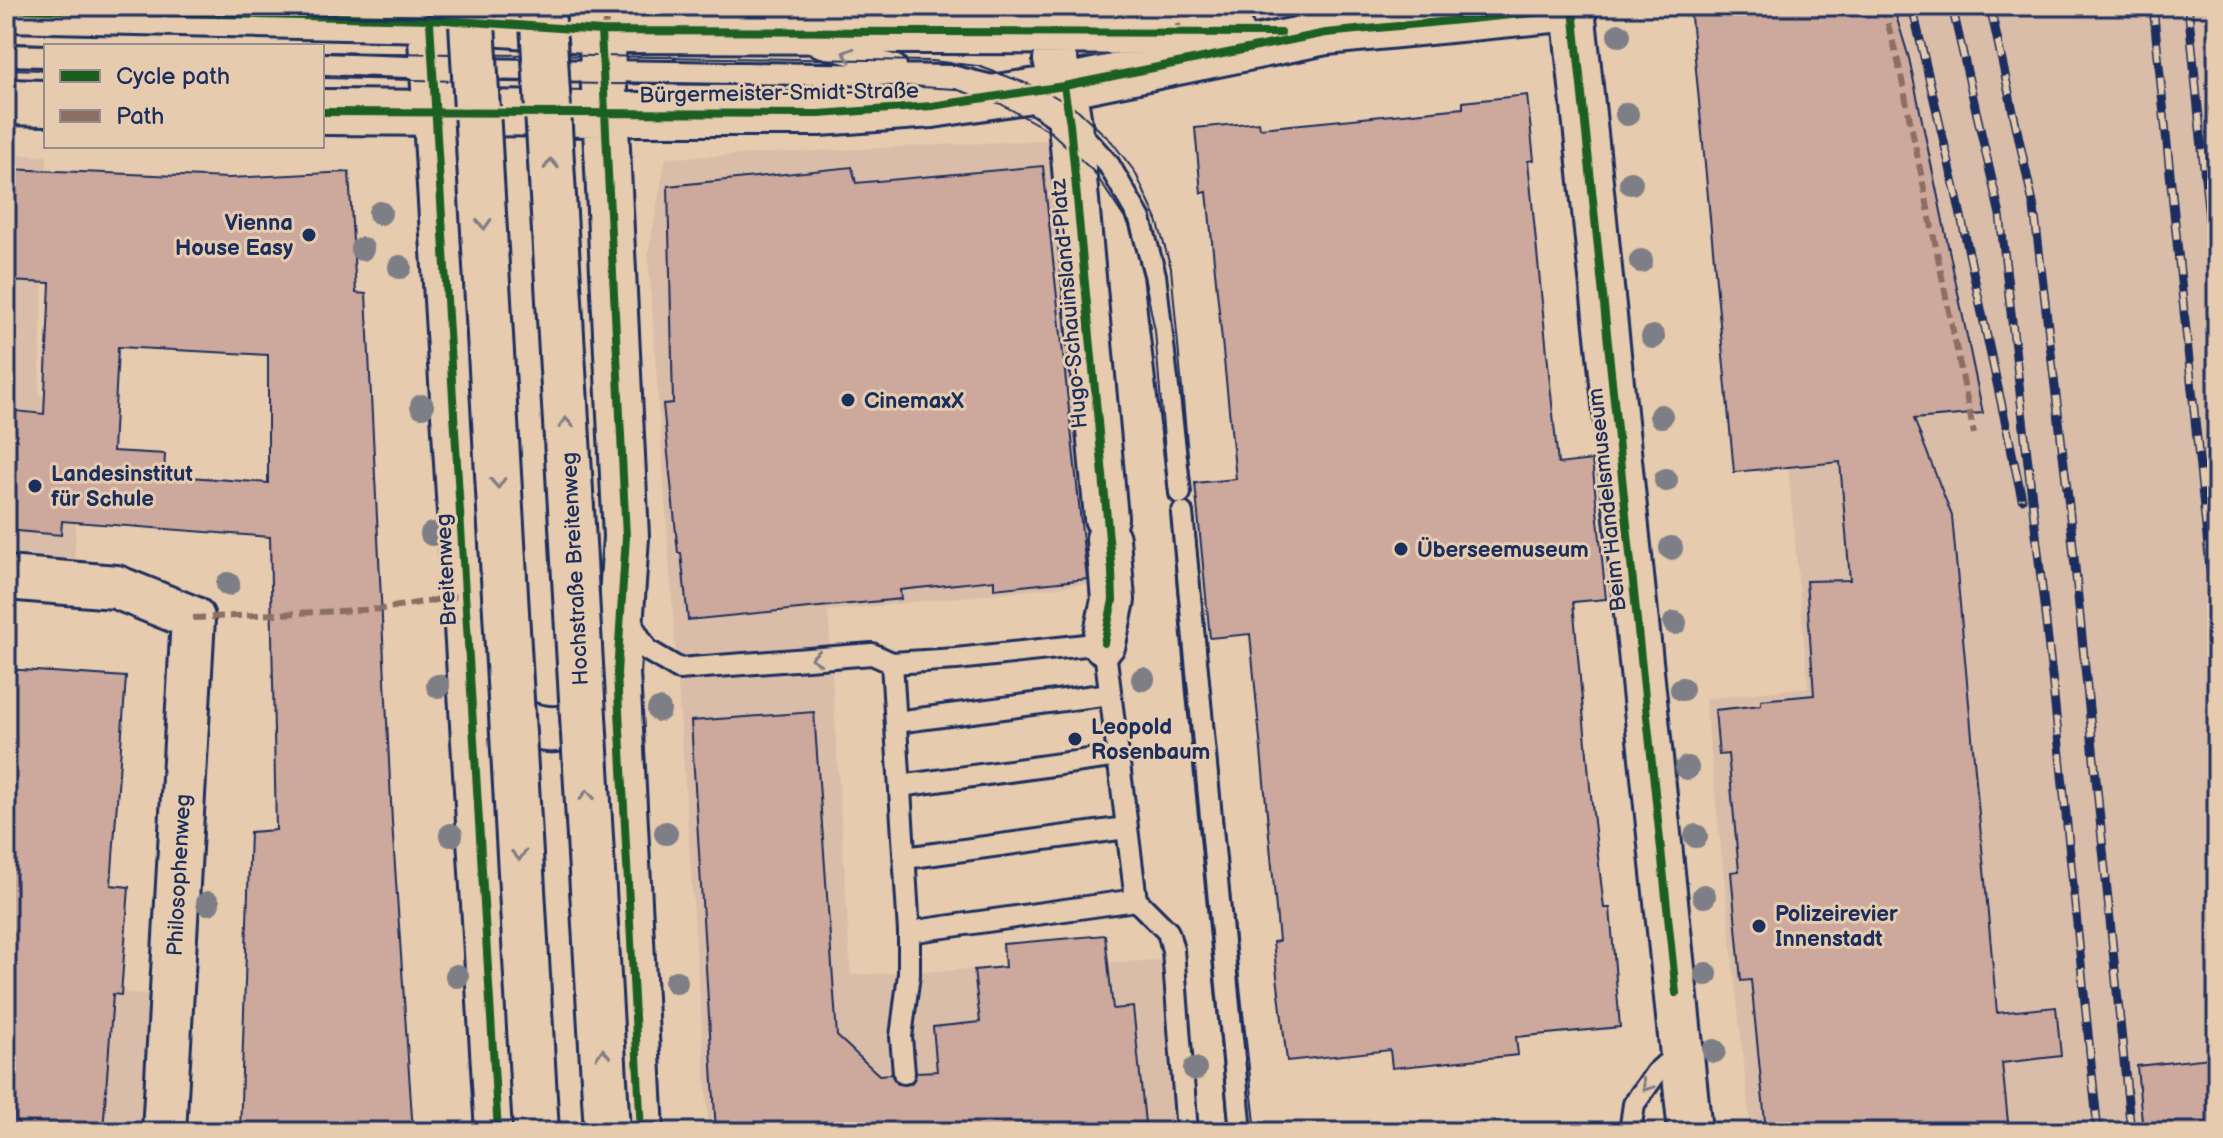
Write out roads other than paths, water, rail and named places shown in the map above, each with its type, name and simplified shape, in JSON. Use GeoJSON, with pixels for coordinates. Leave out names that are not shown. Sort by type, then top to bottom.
{"type":"FeatureCollection","features":[{"type":"Feature","properties":{"kind":"main road"},"geometry":{"type":"LineString","coordinates":[[471,6],[536,1132]]}},
{"type":"Feature","properties":{"kind":"main road","name":"Hochstraße Breitenweg"},"geometry":{"type":"LineString","coordinates":[[542,6],[607,1132]]}},
{"type":"Feature","properties":{"kind":"main road","name":"Bürgermeister-Smidt-Straße"},"geometry":{"type":"LineString","coordinates":[[6,9],[430,12],[603,56]]}},
{"type":"Feature","properties":{"kind":"main road","name":"Breitenweg"},"geometry":{"type":"LineString","coordinates":[[430,12],[498,1132]]}},
{"type":"Feature","properties":{"kind":"main road"},"geometry":{"type":"LineString","coordinates":[[603,56],[626,537],[617,673],[641,1132]]}},
{"type":"Feature","properties":{"kind":"main road","name":"Bürgermeister-Smidt-Straße"},"geometry":{"type":"LineString","coordinates":[[324,112],[436,113],[603,56]]}},
{"type":"Feature","properties":{"kind":"main road"},"geometry":{"type":"LineString","coordinates":[[6,102],[44,103]]}},
{"type":"Feature","properties":{"kind":"main road"},"geometry":{"type":"LineString","coordinates":[[470,690],[500,713],[536,727],[575,727],[597,709],[617,673]]}},
{"type":"Feature","properties":{"kind":"street","name":"Bürgermeister-Smidt-Straße"},"geometry":{"type":"LineString","coordinates":[[603,56],[767,31],[987,19],[1045,33],[1177,20],[1331,23],[1575,8]]}},
{"type":"Feature","properties":{"kind":"street","name":"Beim Handelsmuseum"},"geometry":{"type":"LineString","coordinates":[[1575,8],[1690,1132]]}},
{"type":"Feature","properties":{"kind":"street","name":"Bürgermeister-Smidt-Straße"},"geometry":{"type":"LineString","coordinates":[[603,56],[819,114],[932,106],[1018,93],[1067,105],[1331,23]]}},
{"type":"Feature","properties":{"kind":"street","name":"Hugo-Schauinsland-Platz"},"geometry":{"type":"LineString","coordinates":[[1045,33],[1067,105],[1113,600],[1104,643]]}},
{"type":"Feature","properties":{"kind":"street","name":"Philosophenweg"},"geometry":{"type":"LineString","coordinates":[[6,578],[116,587],[193,618],[164,1132]]}},
{"type":"Feature","properties":{"kind":"lane","name":"Bürgermeister-Smidt-Straße"},"geometry":{"type":"LineString","coordinates":[[430,12],[520,46],[603,56]]}},
{"type":"Feature","properties":{"kind":"lane","name":"Bürgermeister-Smidt-Straße"},"geometry":{"type":"LineString","coordinates":[[767,31],[871,61],[951,76]]}},
{"type":"Feature","properties":{"kind":"lane"},"geometry":{"type":"LineString","coordinates":[[6,55],[44,56]]}},
{"type":"Feature","properties":{"kind":"lane"},"geometry":{"type":"LineString","coordinates":[[324,64],[432,68],[603,56],[951,76],[1018,93]]}},
{"type":"Feature","properties":{"kind":"lane"},"geometry":{"type":"LineString","coordinates":[[6,82],[44,92]]}},
{"type":"Feature","properties":{"kind":"lane"},"geometry":{"type":"LineString","coordinates":[[1067,105],[1109,165],[1140,219],[1155,275],[1181,503],[1241,1132]]}},
{"type":"Feature","properties":{"kind":"lane"},"geometry":{"type":"LineString","coordinates":[[621,607],[647,650],[679,669],[872,654],[892,663],[1104,643],[1136,900],[1168,932],[1173,950],[1187,1132]]}},
{"type":"Feature","properties":{"kind":"lane"},"geometry":{"type":"LineString","coordinates":[[892,663],[909,932],[909,974],[901,1037],[904,1073]]}},
{"type":"Feature","properties":{"kind":"lane"},"geometry":{"type":"LineString","coordinates":[[896,722],[1110,694]]}},
{"type":"Feature","properties":{"kind":"lane"},"geometry":{"type":"LineString","coordinates":[[900,786],[1118,756]]}},
{"type":"Feature","properties":{"kind":"lane"},"geometry":{"type":"LineString","coordinates":[[905,858],[1126,828]]}},
{"type":"Feature","properties":{"kind":"lane"},"geometry":{"type":"LineString","coordinates":[[909,932],[1136,900]]}},
{"type":"Feature","properties":{"kind":"lane"},"geometry":{"type":"LineString","coordinates":[[1630,1132],[1634,1104],[1656,1073],[1682,1050]]}},
{"type":"Feature","properties":{"kind":"tram line"},"geometry":{"type":"LineString","coordinates":[[6,43],[45,44]]}},
{"type":"Feature","properties":{"kind":"tram line"},"geometry":{"type":"LineString","coordinates":[[324,52],[932,61],[978,66],[1042,89],[1078,110],[1112,142],[1135,172],[1157,220],[1171,268],[1191,487]]}},
{"type":"Feature","properties":{"kind":"tram line"},"geometry":{"type":"LineString","coordinates":[[6,69],[44,70]]}},
{"type":"Feature","properties":{"kind":"tram line"},"geometry":{"type":"LineString","coordinates":[[324,78],[904,86],[955,89],[1001,104],[1051,132],[1094,172],[1129,225],[1144,276],[1155,331],[1169,499]]}},
{"type":"Feature","properties":{"kind":"tram line"},"geometry":{"type":"LineString","coordinates":[[1193,507],[1256,1132]]}},
{"type":"Feature","properties":{"kind":"tram line"},"geometry":{"type":"LineString","coordinates":[[1171,518],[1229,1132]]}},
{"type":"Feature","properties":{"kind":"railway"},"geometry":{"type":"LineString","coordinates":[[1912,6],[2022,499]]}},
{"type":"Feature","properties":{"kind":"railway"},"geometry":{"type":"LineString","coordinates":[[1952,6],[2000,215],[2052,676],[2098,1132]]}},
{"type":"Feature","properties":{"kind":"railway"},"geometry":{"type":"LineString","coordinates":[[1990,6],[2034,208],[2069,506],[2131,1132]]}},
{"type":"Feature","properties":{"kind":"railway"},"geometry":{"type":"LineString","coordinates":[[2153,6],[2217,636]]}},
{"type":"Feature","properties":{"kind":"railway"},"geometry":{"type":"LineString","coordinates":[[2188,6],[2217,300]]}},
{"type":"Feature","properties":{"kind":"place","name":"Vienna House Easy"},"geometry":{"type":"Point","coordinates":[309,235]}},
{"type":"Feature","properties":{"kind":"place","name":"CinemaxX"},"geometry":{"type":"Point","coordinates":[848,400]}},
{"type":"Feature","properties":{"kind":"place","name":"Landesinstitut für Schule"},"geometry":{"type":"Point","coordinates":[35,486]}},
{"type":"Feature","properties":{"kind":"place","name":"Überseemuseum"},"geometry":{"type":"Point","coordinates":[1401,549]}},
{"type":"Feature","properties":{"kind":"place","name":"Leopold Rosenbaum"},"geometry":{"type":"Point","coordinates":[1075,739]}},
{"type":"Feature","properties":{"kind":"place","name":"Polizeirevier Innenstadt"},"geometry":{"type":"Point","coordinates":[1759,926]}}]}
